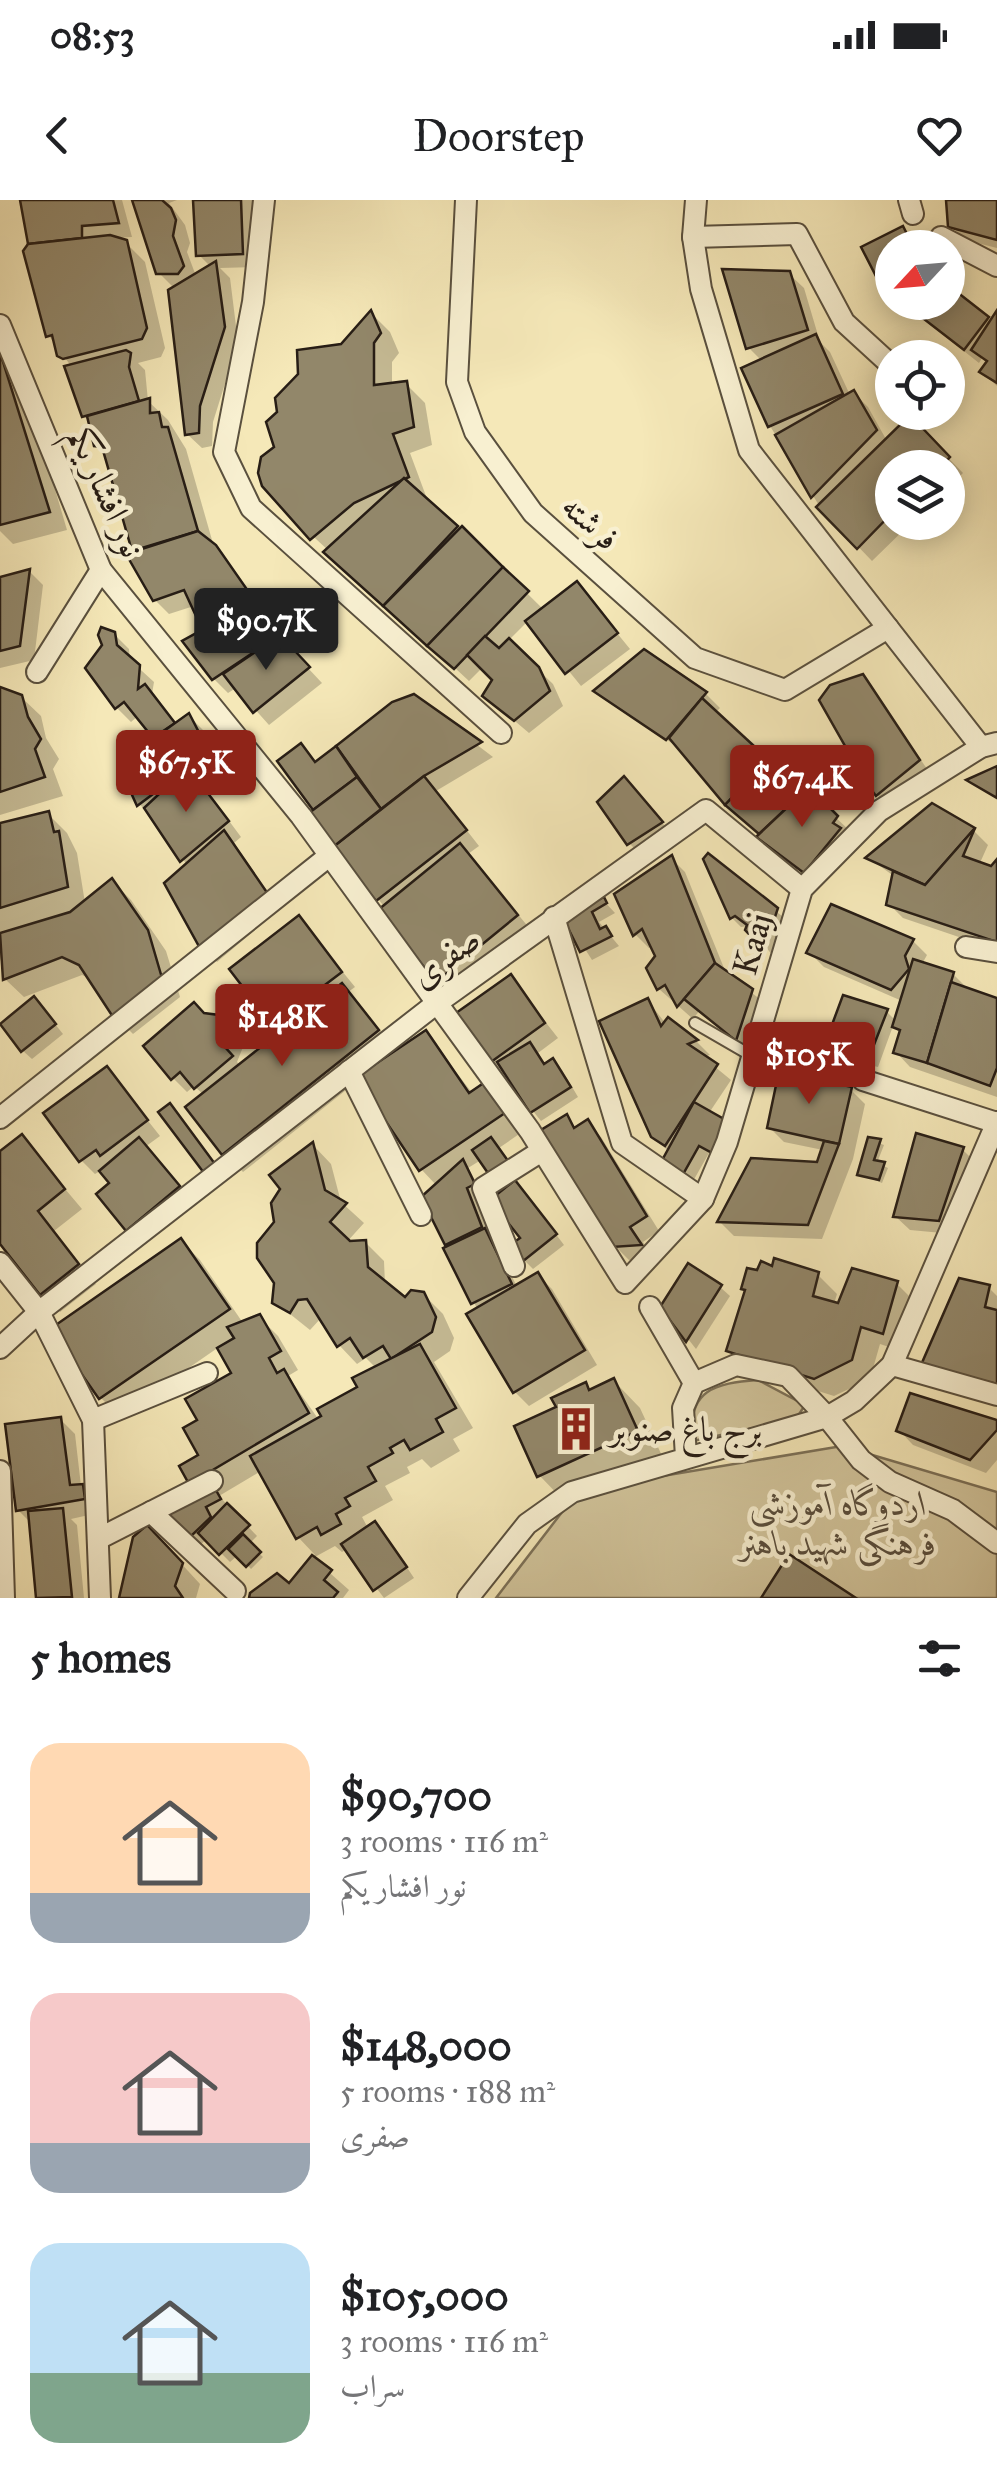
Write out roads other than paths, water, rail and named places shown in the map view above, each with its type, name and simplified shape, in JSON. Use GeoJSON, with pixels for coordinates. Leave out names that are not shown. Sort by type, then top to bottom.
{"type":"FeatureCollection","features":[{"type":"Feature","properties":{"kind":"street"},"geometry":{"type":"LineString","coordinates":[[264,200],[253,302],[224,452],[251,508],[501,734]]}},
{"type":"Feature","properties":{"kind":"street","name":"فرشته"},"geometry":{"type":"LineString","coordinates":[[466,200],[457,382],[475,432],[533,514],[695,658],[785,690],[888,628]]}},
{"type":"Feature","properties":{"kind":"street"},"geometry":{"type":"LineString","coordinates":[[696,200],[693,237],[700,289],[749,450],[888,628],[989,745]]}},
{"type":"Feature","properties":{"kind":"street"},"geometry":{"type":"LineString","coordinates":[[693,237],[796,234],[844,322],[875,350]]}},
{"type":"Feature","properties":{"kind":"street"},"geometry":{"type":"LineString","coordinates":[[965,249],[997,266]]}},
{"type":"Feature","properties":{"kind":"street","name":"نور افشار یکم"},"geometry":{"type":"LineString","coordinates":[[0,324],[100,570],[328,856],[438,1003],[625,1283]]}},
{"type":"Feature","properties":{"kind":"street"},"geometry":{"type":"LineString","coordinates":[[37,672],[100,570]]}},
{"type":"Feature","properties":{"kind":"street","name":"Kaaj"},"geometry":{"type":"LineString","coordinates":[[625,1283],[702,1199],[727,1142],[802,888],[879,812],[989,745]]}},
{"type":"Feature","properties":{"kind":"street","name":"صفری"},"geometry":{"type":"LineString","coordinates":[[0,1348],[39,1312],[438,1003],[706,810],[802,888]]}},
{"type":"Feature","properties":{"kind":"street"},"geometry":{"type":"LineString","coordinates":[[0,1118],[328,856]]}},
{"type":"Feature","properties":{"kind":"street"},"geometry":{"type":"LineString","coordinates":[[554,917],[622,1143],[702,1199]]}},
{"type":"Feature","properties":{"kind":"street"},"geometry":{"type":"LineString","coordinates":[[966,947],[997,952]]}},
{"type":"Feature","properties":{"kind":"street"},"geometry":{"type":"LineString","coordinates":[[349,1071],[421,1215]]}},
{"type":"Feature","properties":{"kind":"street"},"geometry":{"type":"LineString","coordinates":[[468,1598],[527,1524],[572,1492],[826,1417],[854,1401],[892,1365],[997,1122],[863,1080]]}},
{"type":"Feature","properties":{"kind":"street"},"geometry":{"type":"LineString","coordinates":[[514,1266],[483,1188],[540,1152]]}},
{"type":"Feature","properties":{"kind":"street"},"geometry":{"type":"LineString","coordinates":[[0,1263],[39,1312],[94,1420],[100,1598]]}},
{"type":"Feature","properties":{"kind":"street"},"geometry":{"type":"LineString","coordinates":[[650,1306],[694,1383]]}},
{"type":"Feature","properties":{"kind":"street"},"geometry":{"type":"LineString","coordinates":[[892,1365],[997,1394]]}},
{"type":"Feature","properties":{"kind":"street"},"geometry":{"type":"LineString","coordinates":[[686,1457],[683,1408],[694,1383],[736,1366],[788,1376],[860,1460],[890,1482],[953,1510],[997,1543]]}},
{"type":"Feature","properties":{"kind":"street"},"geometry":{"type":"LineString","coordinates":[[94,1420],[207,1373]]}},
{"type":"Feature","properties":{"kind":"street"},"geometry":{"type":"LineString","coordinates":[[0,1471],[4,1598]]}},
{"type":"Feature","properties":{"kind":"street"},"geometry":{"type":"LineString","coordinates":[[98,1539],[212,1480]]}},
{"type":"Feature","properties":{"kind":"street"},"geometry":{"type":"LineString","coordinates":[[152,1512],[235,1591]]}},
{"type":"Feature","properties":{"kind":"lane"},"geometry":{"type":"LineString","coordinates":[[694,1024],[752,1056]]}},
{"type":"Feature","properties":{"kind":"place","name":"برج باغ صنوبر"},"geometry":{"type":"Point","coordinates":[576,1429]}},
{"type":"Feature","properties":{"kind":"park label","name":"اردوگاه آموزشی فرهنگی شهید باهنر"},"geometry":{"type":"Point","coordinates":[838,1523]}}]}
